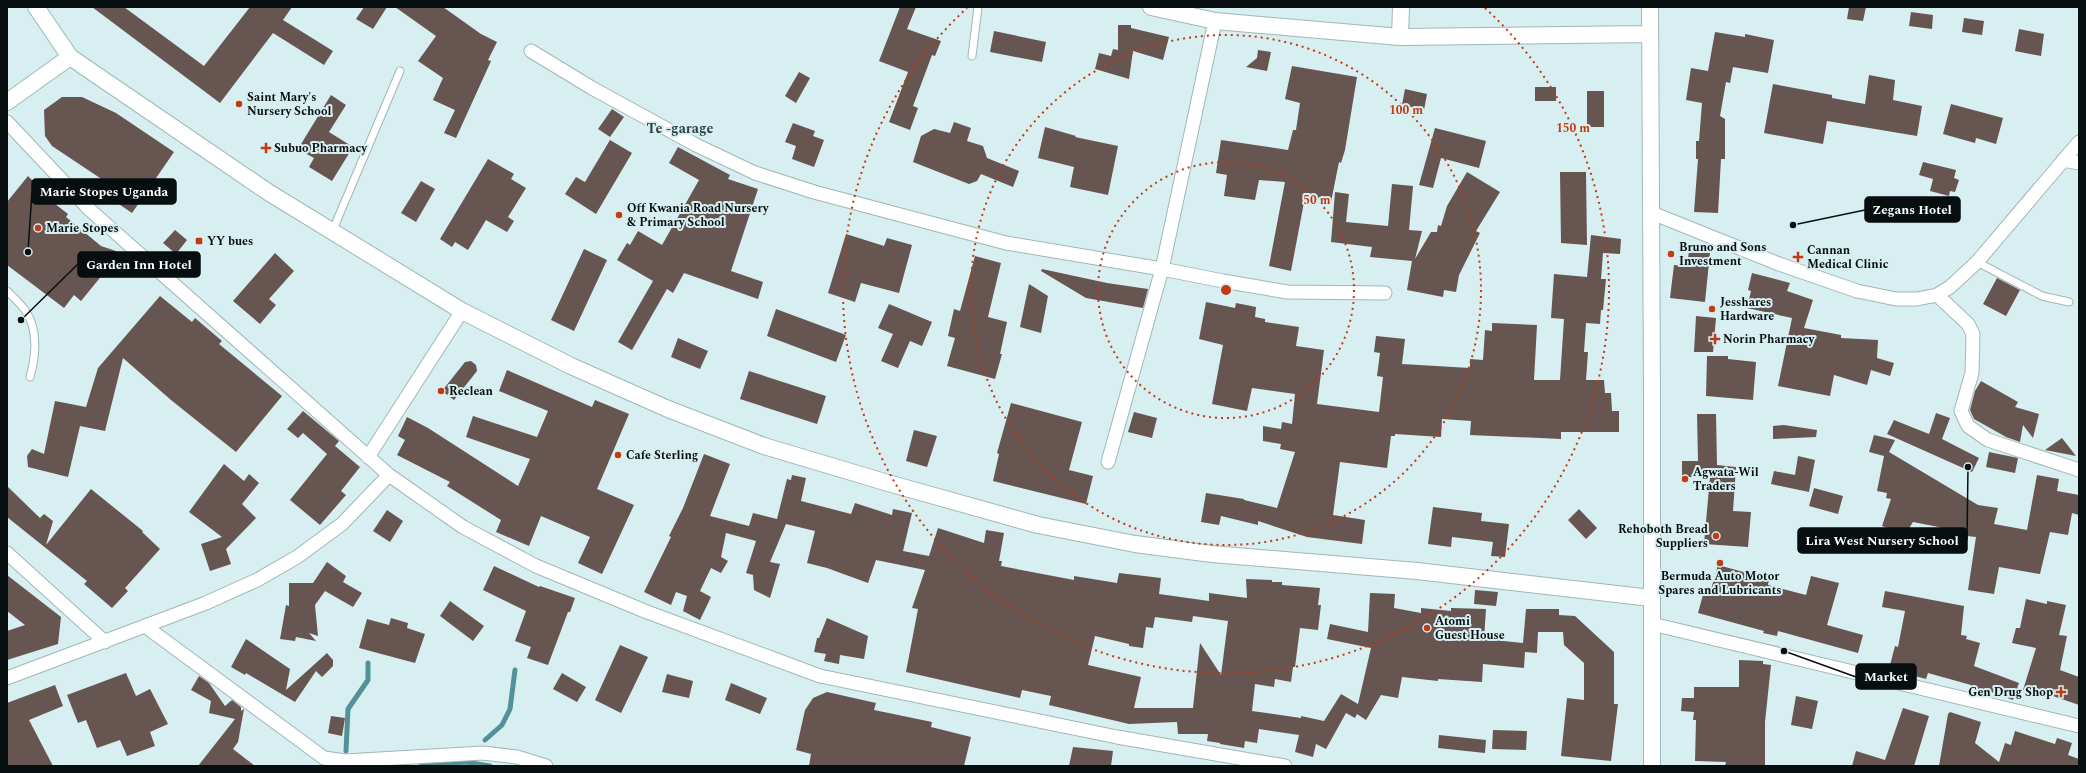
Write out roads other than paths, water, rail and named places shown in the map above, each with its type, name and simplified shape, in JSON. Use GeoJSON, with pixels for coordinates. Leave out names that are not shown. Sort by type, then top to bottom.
{"type":"FeatureCollection","features":[{"type":"Feature","properties":{"kind":"street"},"geometry":{"type":"LineString","coordinates":[[36,7],[70,57],[268,192],[462,311],[578,369],[668,409],[764,446],[888,484],[1038,525],[1135,544],[1212,554],[1417,571],[1651,598]]}},
{"type":"Feature","properties":{"kind":"street"},"geometry":{"type":"LineString","coordinates":[[1151,7],[1215,21],[1400,38],[1650,34]]}},
{"type":"Feature","properties":{"kind":"street"},"geometry":{"type":"LineString","coordinates":[[1400,38],[1401,7]]}},
{"type":"Feature","properties":{"kind":"street"},"geometry":{"type":"LineString","coordinates":[[1650,7],[1652,213],[1652,766]]}},
{"type":"Feature","properties":{"kind":"street"},"geometry":{"type":"LineString","coordinates":[[1108,462],[1162,269],[1215,21]]}},
{"type":"Feature","properties":{"kind":"street"},"geometry":{"type":"LineString","coordinates":[[531,51],[592,88],[689,141],[755,173],[814,192],[1006,243],[1287,292],[1385,293]]}},
{"type":"Feature","properties":{"kind":"street"},"geometry":{"type":"LineString","coordinates":[[7,102],[70,57]]}},
{"type":"Feature","properties":{"kind":"street"},"geometry":{"type":"LineString","coordinates":[[7,122],[90,210],[389,475],[462,527],[536,566],[647,612],[820,676],[1117,737],[1285,766]]}},
{"type":"Feature","properties":{"kind":"street"},"geometry":{"type":"LineString","coordinates":[[1652,213],[1779,264],[1857,291],[1896,299],[1917,300],[1937,295],[1950,287],[1977,262],[2079,142]]}},
{"type":"Feature","properties":{"kind":"street"},"geometry":{"type":"LineString","coordinates":[[2063,160],[2079,163]]}},
{"type":"Feature","properties":{"kind":"street"},"geometry":{"type":"LineString","coordinates":[[1937,295],[1968,324],[1973,334],[1972,373],[1961,410],[1968,426],[1988,440],[2079,470]]}},
{"type":"Feature","properties":{"kind":"street"},"geometry":{"type":"LineString","coordinates":[[368,457],[462,311]]}},
{"type":"Feature","properties":{"kind":"street"},"geometry":{"type":"LineString","coordinates":[[7,678],[105,642],[257,580],[297,557],[342,524],[389,475]]}},
{"type":"Feature","properties":{"kind":"street"},"geometry":{"type":"LineString","coordinates":[[7,553],[105,642]]}},
{"type":"Feature","properties":{"kind":"street"},"geometry":{"type":"LineString","coordinates":[[1652,624],[2079,726]]}},
{"type":"Feature","properties":{"kind":"street"},"geometry":{"type":"LineString","coordinates":[[145,626],[324,758],[345,761],[483,753],[517,757],[546,766]]}},
{"type":"Feature","properties":{"kind":"lane"},"geometry":{"type":"LineString","coordinates":[[972,56],[978,7]]}},
{"type":"Feature","properties":{"kind":"lane"},"geometry":{"type":"LineString","coordinates":[[332,232],[400,71]]}},
{"type":"Feature","properties":{"kind":"lane"},"geometry":{"type":"LineString","coordinates":[[1977,262],[2042,296],[2069,302]]}},
{"type":"Feature","properties":{"kind":"lane"},"geometry":{"type":"LineString","coordinates":[[7,291],[25,310],[33,330],[36,351],[30,377]]}},
{"type":"Feature","properties":{"kind":"waterway"},"geometry":{"type":"LineString","coordinates":[[346,751],[348,709],[368,680],[368,663]]}},
{"type":"Feature","properties":{"kind":"waterway"},"geometry":{"type":"LineString","coordinates":[[485,740],[502,725],[510,709],[515,670]]}},
{"type":"Feature","properties":{"kind":"waterway"},"geometry":{"type":"LineString","coordinates":[[421,766],[465,762],[490,766]]}},
{"type":"Feature","properties":{"kind":"place","name":"Saint Mary's Nursery School"},"geometry":{"type":"Point","coordinates":[239,104]}},
{"type":"Feature","properties":{"kind":"place","name":"Subuo Pharmacy"},"geometry":{"type":"Point","coordinates":[266,148]}},
{"type":"Feature","properties":{"kind":"place","name":"Off Kwania Road Nursery & Primary School"},"geometry":{"type":"Point","coordinates":[619,215]}},
{"type":"Feature","properties":{"kind":"place","name":"Zegans Hotel"},"geometry":{"type":"Point","coordinates":[1793,225]}},
{"type":"Feature","properties":{"kind":"place","name":"Marie Stopes"},"geometry":{"type":"Point","coordinates":[38,228]}},
{"type":"Feature","properties":{"kind":"place","name":"YY bues"},"geometry":{"type":"Point","coordinates":[199,241]}},
{"type":"Feature","properties":{"kind":"place","name":"Marie Stopes Uganda"},"geometry":{"type":"Point","coordinates":[28,252]}},
{"type":"Feature","properties":{"kind":"place","name":"Bruno and Sons Investment"},"geometry":{"type":"Point","coordinates":[1671,254]}},
{"type":"Feature","properties":{"kind":"place","name":"Cannan Medical Clinic"},"geometry":{"type":"Point","coordinates":[1798,257]}},
{"type":"Feature","properties":{"kind":"place","name":"Jesshares Hardware"},"geometry":{"type":"Point","coordinates":[1712,309]}},
{"type":"Feature","properties":{"kind":"place","name":"Garden Inn Hotel"},"geometry":{"type":"Point","coordinates":[21,320]}},
{"type":"Feature","properties":{"kind":"place","name":"Norin Pharmacy"},"geometry":{"type":"Point","coordinates":[1715,339]}},
{"type":"Feature","properties":{"kind":"place","name":"Reclean"},"geometry":{"type":"Point","coordinates":[441,391]}},
{"type":"Feature","properties":{"kind":"place","name":"Cafe Sterling"},"geometry":{"type":"Point","coordinates":[618,455]}},
{"type":"Feature","properties":{"kind":"place","name":"Lira West Nursery School"},"geometry":{"type":"Point","coordinates":[1968,467]}},
{"type":"Feature","properties":{"kind":"place","name":"Agwata-Wil Traders"},"geometry":{"type":"Point","coordinates":[1685,479]}},
{"type":"Feature","properties":{"kind":"place","name":"Rehoboth Bread Suppliers"},"geometry":{"type":"Point","coordinates":[1716,536]}},
{"type":"Feature","properties":{"kind":"place","name":"Bermuda Auto Motor Spares and Lubricants"},"geometry":{"type":"Point","coordinates":[1720,563]}},
{"type":"Feature","properties":{"kind":"place","name":"Atomi Guest House"},"geometry":{"type":"Point","coordinates":[1427,628]}},
{"type":"Feature","properties":{"kind":"place","name":"Market"},"geometry":{"type":"Point","coordinates":[1784,651]}},
{"type":"Feature","properties":{"kind":"place","name":"Gen Drug Shop"},"geometry":{"type":"Point","coordinates":[2061,692]}},
{"type":"Feature","properties":{"kind":"district","name":"Te -garage"},"geometry":{"type":"Point","coordinates":[680,128]}}]}
